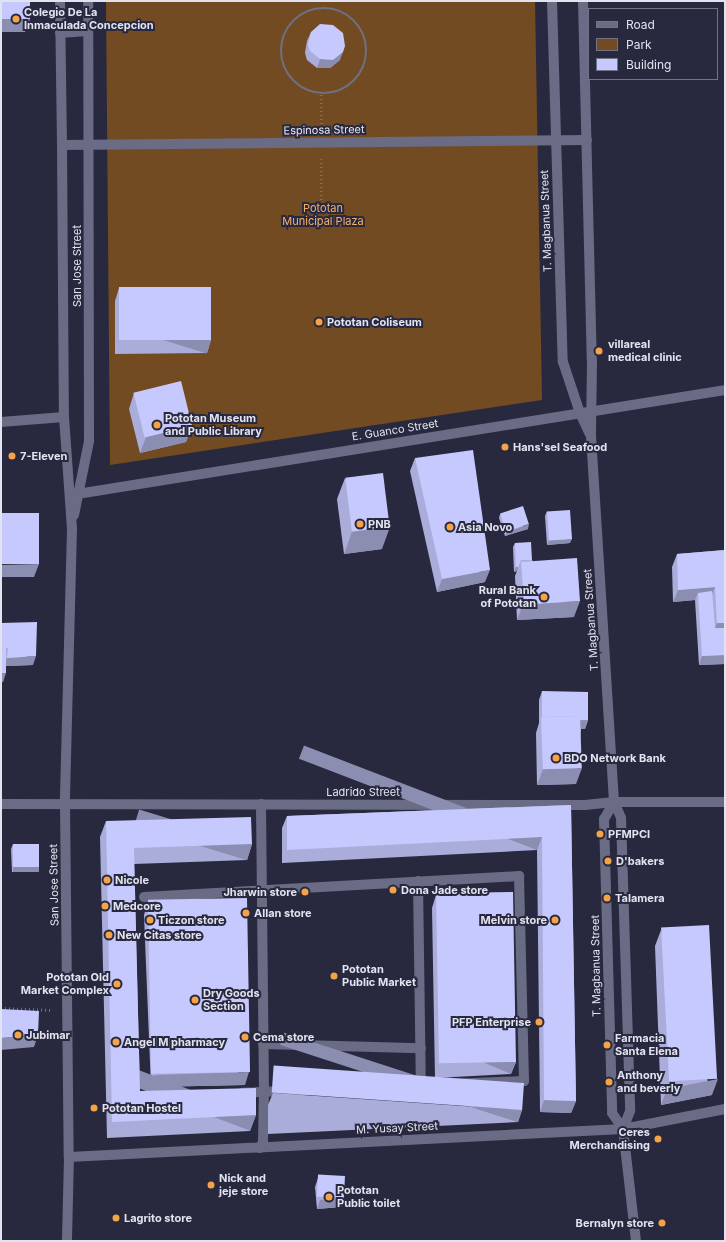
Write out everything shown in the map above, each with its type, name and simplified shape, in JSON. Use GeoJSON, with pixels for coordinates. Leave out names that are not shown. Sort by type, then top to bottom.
{"type":"FeatureCollection","features":[{"type":"Feature","properties":{"kind":"street","name":"San Jose Street"},"geometry":{"type":"LineString","coordinates":[[60,1],[64,416],[74,494],[65,803],[69,1157],[67,1241]]}},
{"type":"Feature","properties":{"kind":"street","name":"San Jose Street"},"geometry":{"type":"LineString","coordinates":[[74,494],[89,441],[88,1]]}},
{"type":"Feature","properties":{"kind":"street","name":"T. Magbanua Street"},"geometry":{"type":"LineString","coordinates":[[552,1],[563,362],[580,412],[591,436]]}},
{"type":"Feature","properties":{"kind":"street","name":"T. Magbanua Street"},"geometry":{"type":"LineString","coordinates":[[583,1],[592,361],[591,436],[614,802],[621,818],[630,1111],[623,1129],[636,1241]]}},
{"type":"Feature","properties":{"kind":"street"},"geometry":{"type":"LineString","coordinates":[[60,33],[87,31]]}},
{"type":"Feature","properties":{"kind":"street","name":"Espinosa Street"},"geometry":{"type":"LineString","coordinates":[[62,145],[587,140]]}},
{"type":"Feature","properties":{"kind":"street","name":"E. Guanco Street"},"geometry":{"type":"LineString","coordinates":[[74,494],[725,390]]}},
{"type":"Feature","properties":{"kind":"street"},"geometry":{"type":"LineString","coordinates":[[1,422],[64,416]]}},
{"type":"Feature","properties":{"kind":"street","name":"T. Magbanua Street"},"geometry":{"type":"LineString","coordinates":[[614,802],[604,819],[612,1113],[623,1129]]}},
{"type":"Feature","properties":{"kind":"street","name":"Ladrido Street"},"geometry":{"type":"LineString","coordinates":[[1,804],[585,805],[614,802],[725,802]]}},
{"type":"Feature","properties":{"kind":"street"},"geometry":{"type":"LineString","coordinates":[[260,1148],[263,1142],[264,1092],[261,804]]}},
{"type":"Feature","properties":{"kind":"street"},"geometry":{"type":"LineString","coordinates":[[144,897],[519,876],[524,1081],[232,1093]]}},
{"type":"Feature","properties":{"kind":"street"},"geometry":{"type":"LineString","coordinates":[[418,881],[421,1086]]}},
{"type":"Feature","properties":{"kind":"street"},"geometry":{"type":"LineString","coordinates":[[263,1044],[421,1048]]}},
{"type":"Feature","properties":{"kind":"street","name":"M. Yusay Street"},"geometry":{"type":"LineString","coordinates":[[69,1157],[623,1129],[725,1109]]}},
{"type":"Feature","properties":{"kind":"path"},"geometry":{"type":"LineString","coordinates":[[327,7],[341,10],[352,17],[361,28],[366,40],[368,54],[364,67],[352,83],[335,93],[321,94],[308,91],[287,74],[282,61],[281,47],[284,34],[291,22],[301,14],[314,8],[327,7]]}},
{"type":"Feature","properties":{"kind":"path"},"geometry":{"type":"LineString","coordinates":[[321,94],[321,200]]}},
{"type":"Feature","properties":{"kind":"path"},"geometry":{"type":"LineString","coordinates":[[1,1008],[68,1010]]}},
{"type":"Feature","properties":{"kind":"green space","name":"Pototan Municipal Plaza"},"geometry":{"type":"Polygon","coordinates":[[[106,1],[535,1],[542,400],[110,465],[106,1]]]}},
{"type":"Feature","properties":{"kind":"building"},"geometry":{"type":"Polygon","coordinates":[[[1,1],[30,1],[30,19],[1,19],[1,1]]]}},
{"type":"Feature","properties":{"kind":"building"},"geometry":{"type":"Polygon","coordinates":[[[320,24],[333,25],[343,33],[345,46],[343,52],[333,60],[320,59],[310,51],[308,45],[311,32],[320,24]]]}},
{"type":"Feature","properties":{"kind":"building"},"geometry":{"type":"Polygon","coordinates":[[[119,287],[211,287],[211,340],[119,340],[119,287]]]}},
{"type":"Feature","properties":{"kind":"building"},"geometry":{"type":"Polygon","coordinates":[[[181,381],[192,426],[145,437],[133,393],[181,381]]]}},
{"type":"Feature","properties":{"kind":"building","name":"Asia Novo"},"geometry":{"type":"Polygon","coordinates":[[[473,450],[490,570],[442,579],[415,458],[473,450]]]}},
{"type":"Feature","properties":{"kind":"building"},"geometry":{"type":"Polygon","coordinates":[[[383,473],[390,527],[352,531],[345,478],[383,473]]]}},
{"type":"Feature","properties":{"kind":"building"},"geometry":{"type":"Polygon","coordinates":[[[523,506],[529,524],[506,531],[500,513],[523,506]]]}},
{"type":"Feature","properties":{"kind":"building"},"geometry":{"type":"Polygon","coordinates":[[[570,510],[572,539],[549,541],[547,512],[570,510]]]}},
{"type":"Feature","properties":{"kind":"building"},"geometry":{"type":"Polygon","coordinates":[[[1,513],[39,513],[39,564],[1,564],[1,513]]]}},
{"type":"Feature","properties":{"kind":"building"},"geometry":{"type":"Polygon","coordinates":[[[531,542],[532,560],[521,560],[518,567],[516,567],[515,543],[531,542]]]}},
{"type":"Feature","properties":{"kind":"building"},"geometry":{"type":"Polygon","coordinates":[[[725,550],[725,623],[717,623],[715,587],[678,590],[677,554],[725,550]]]}},
{"type":"Feature","properties":{"kind":"building"},"geometry":{"type":"Polygon","coordinates":[[[577,558],[580,601],[524,605],[521,562],[577,558]]]}},
{"type":"Feature","properties":{"kind":"building"},"geometry":{"type":"Polygon","coordinates":[[[712,591],[715,628],[725,628],[725,655],[702,656],[698,593],[712,591]]]}},
{"type":"Feature","properties":{"kind":"building"},"geometry":{"type":"Polygon","coordinates":[[[37,622],[36,656],[7,658],[8,648],[1,648],[1,623],[37,622]]]}},
{"type":"Feature","properties":{"kind":"building"},"geometry":{"type":"Polygon","coordinates":[[[1,648],[6,648],[6,673],[1,673],[1,648]]]}},
{"type":"Feature","properties":{"kind":"building"},"geometry":{"type":"Polygon","coordinates":[[[542,691],[588,692],[588,720],[580,720],[580,716],[542,717],[542,691]]]}},
{"type":"Feature","properties":{"kind":"building"},"geometry":{"type":"Polygon","coordinates":[[[580,716],[582,768],[543,769],[541,717],[580,716]]]}},
{"type":"Feature","properties":{"kind":"building"},"geometry":{"type":"Polygon","coordinates":[[[571,805],[576,1101],[544,1100],[542,837],[287,850],[287,816],[571,805]]]}},
{"type":"Feature","properties":{"kind":"building","name":"Pototan Old Market Complex"},"geometry":{"type":"Polygon","coordinates":[[[251,817],[252,844],[134,848],[140,1091],[256,1088],[256,1115],[112,1122],[106,821],[251,817]]]}},
{"type":"Feature","properties":{"kind":"building"},"geometry":{"type":"Polygon","coordinates":[[[13,844],[39,844],[39,867],[13,867],[13,844]]]}},
{"type":"Feature","properties":{"kind":"building"},"geometry":{"type":"Polygon","coordinates":[[[513,892],[516,1062],[439,1063],[436,893],[513,892]]]}},
{"type":"Feature","properties":{"kind":"building","name":"Dry Goods Section"},"geometry":{"type":"Polygon","coordinates":[[[247,898],[250,1072],[151,1074],[148,900],[247,898]]]}},
{"type":"Feature","properties":{"kind":"building"},"geometry":{"type":"Polygon","coordinates":[[[709,925],[717,1079],[669,1081],[661,928],[709,925]]]}},
{"type":"Feature","properties":{"kind":"building"},"geometry":{"type":"Polygon","coordinates":[[[1,1009],[39,1011],[38,1035],[1,1038],[1,1009]]]}},
{"type":"Feature","properties":{"kind":"building"},"geometry":{"type":"Polygon","coordinates":[[[274,1065],[524,1083],[522,1110],[272,1092],[274,1065]]]}},
{"type":"Feature","properties":{"kind":"building"},"geometry":{"type":"Polygon","coordinates":[[[318,1175],[345,1176],[344,1198],[317,1197],[318,1175]]]}},
{"type":"Feature","properties":{"kind":"place","name":"Colegio De La Inmaculada Concepcion"},"geometry":{"type":"Point","coordinates":[16,19]}},
{"type":"Feature","properties":{"kind":"place","name":"Pototan Coliseum"},"geometry":{"type":"Point","coordinates":[319,322]}},
{"type":"Feature","properties":{"kind":"place","name":"villareal medical clinic"},"geometry":{"type":"Point","coordinates":[599,351]}},
{"type":"Feature","properties":{"kind":"place","name":"Pototan Museum and Public Library"},"geometry":{"type":"Point","coordinates":[157,425]}},
{"type":"Feature","properties":{"kind":"place","name":"Hans'sel Seafood"},"geometry":{"type":"Point","coordinates":[505,447]}},
{"type":"Feature","properties":{"kind":"place","name":"7-Eleven"},"geometry":{"type":"Point","coordinates":[12,456]}},
{"type":"Feature","properties":{"kind":"place","name":"PNB"},"geometry":{"type":"Point","coordinates":[360,524]}},
{"type":"Feature","properties":{"kind":"place","name":"Asia Novo"},"geometry":{"type":"Point","coordinates":[450,527]}},
{"type":"Feature","properties":{"kind":"place","name":"Rural Bank of Pototan"},"geometry":{"type":"Point","coordinates":[544,597]}},
{"type":"Feature","properties":{"kind":"place","name":"BDO Network Bank"},"geometry":{"type":"Point","coordinates":[556,758]}},
{"type":"Feature","properties":{"kind":"place","name":"PFMPCI"},"geometry":{"type":"Point","coordinates":[600,834]}},
{"type":"Feature","properties":{"kind":"place","name":"D'bakers"},"geometry":{"type":"Point","coordinates":[608,861]}},
{"type":"Feature","properties":{"kind":"place","name":"Nicole"},"geometry":{"type":"Point","coordinates":[107,880]}},
{"type":"Feature","properties":{"kind":"place","name":"Dona Jade store"},"geometry":{"type":"Point","coordinates":[393,890]}},
{"type":"Feature","properties":{"kind":"place","name":"Jharwin store"},"geometry":{"type":"Point","coordinates":[305,892]}},
{"type":"Feature","properties":{"kind":"place","name":"Talamera"},"geometry":{"type":"Point","coordinates":[607,898]}},
{"type":"Feature","properties":{"kind":"place","name":"Medcore"},"geometry":{"type":"Point","coordinates":[105,906]}},
{"type":"Feature","properties":{"kind":"place","name":"Allan store"},"geometry":{"type":"Point","coordinates":[246,913]}},
{"type":"Feature","properties":{"kind":"place","name":"Ticzon store"},"geometry":{"type":"Point","coordinates":[150,920]}},
{"type":"Feature","properties":{"kind":"place","name":"Melvin store"},"geometry":{"type":"Point","coordinates":[555,920]}},
{"type":"Feature","properties":{"kind":"place","name":"New Citas store"},"geometry":{"type":"Point","coordinates":[109,935]}},
{"type":"Feature","properties":{"kind":"place","name":"Pototan Public Market"},"geometry":{"type":"Point","coordinates":[334,976]}},
{"type":"Feature","properties":{"kind":"place","name":"Pototan Old Market Complex"},"geometry":{"type":"Point","coordinates":[117,984]}},
{"type":"Feature","properties":{"kind":"place","name":"Dry Goods Section"},"geometry":{"type":"Point","coordinates":[195,1000]}},
{"type":"Feature","properties":{"kind":"place","name":"PFP Enterprise"},"geometry":{"type":"Point","coordinates":[539,1022]}},
{"type":"Feature","properties":{"kind":"place","name":"Jubimar"},"geometry":{"type":"Point","coordinates":[18,1035]}},
{"type":"Feature","properties":{"kind":"place","name":"Cema store"},"geometry":{"type":"Point","coordinates":[245,1037]}},
{"type":"Feature","properties":{"kind":"place","name":"Angel M pharmacy"},"geometry":{"type":"Point","coordinates":[116,1042]}},
{"type":"Feature","properties":{"kind":"place","name":"Farmacia Santa Elena"},"geometry":{"type":"Point","coordinates":[607,1045]}},
{"type":"Feature","properties":{"kind":"place","name":"Anthony and beverly"},"geometry":{"type":"Point","coordinates":[609,1082]}},
{"type":"Feature","properties":{"kind":"place","name":"Pototan Hostel"},"geometry":{"type":"Point","coordinates":[94,1108]}},
{"type":"Feature","properties":{"kind":"place","name":"Ceres Merchandising"},"geometry":{"type":"Point","coordinates":[658,1139]}},
{"type":"Feature","properties":{"kind":"place","name":"Nick and jeje store"},"geometry":{"type":"Point","coordinates":[211,1185]}},
{"type":"Feature","properties":{"kind":"place","name":"Pototan Public toilet"},"geometry":{"type":"Point","coordinates":[329,1197]}},
{"type":"Feature","properties":{"kind":"place","name":"Lagrito store"},"geometry":{"type":"Point","coordinates":[116,1218]}},
{"type":"Feature","properties":{"kind":"place","name":"Bernalyn store"},"geometry":{"type":"Point","coordinates":[662,1223]}}]}
